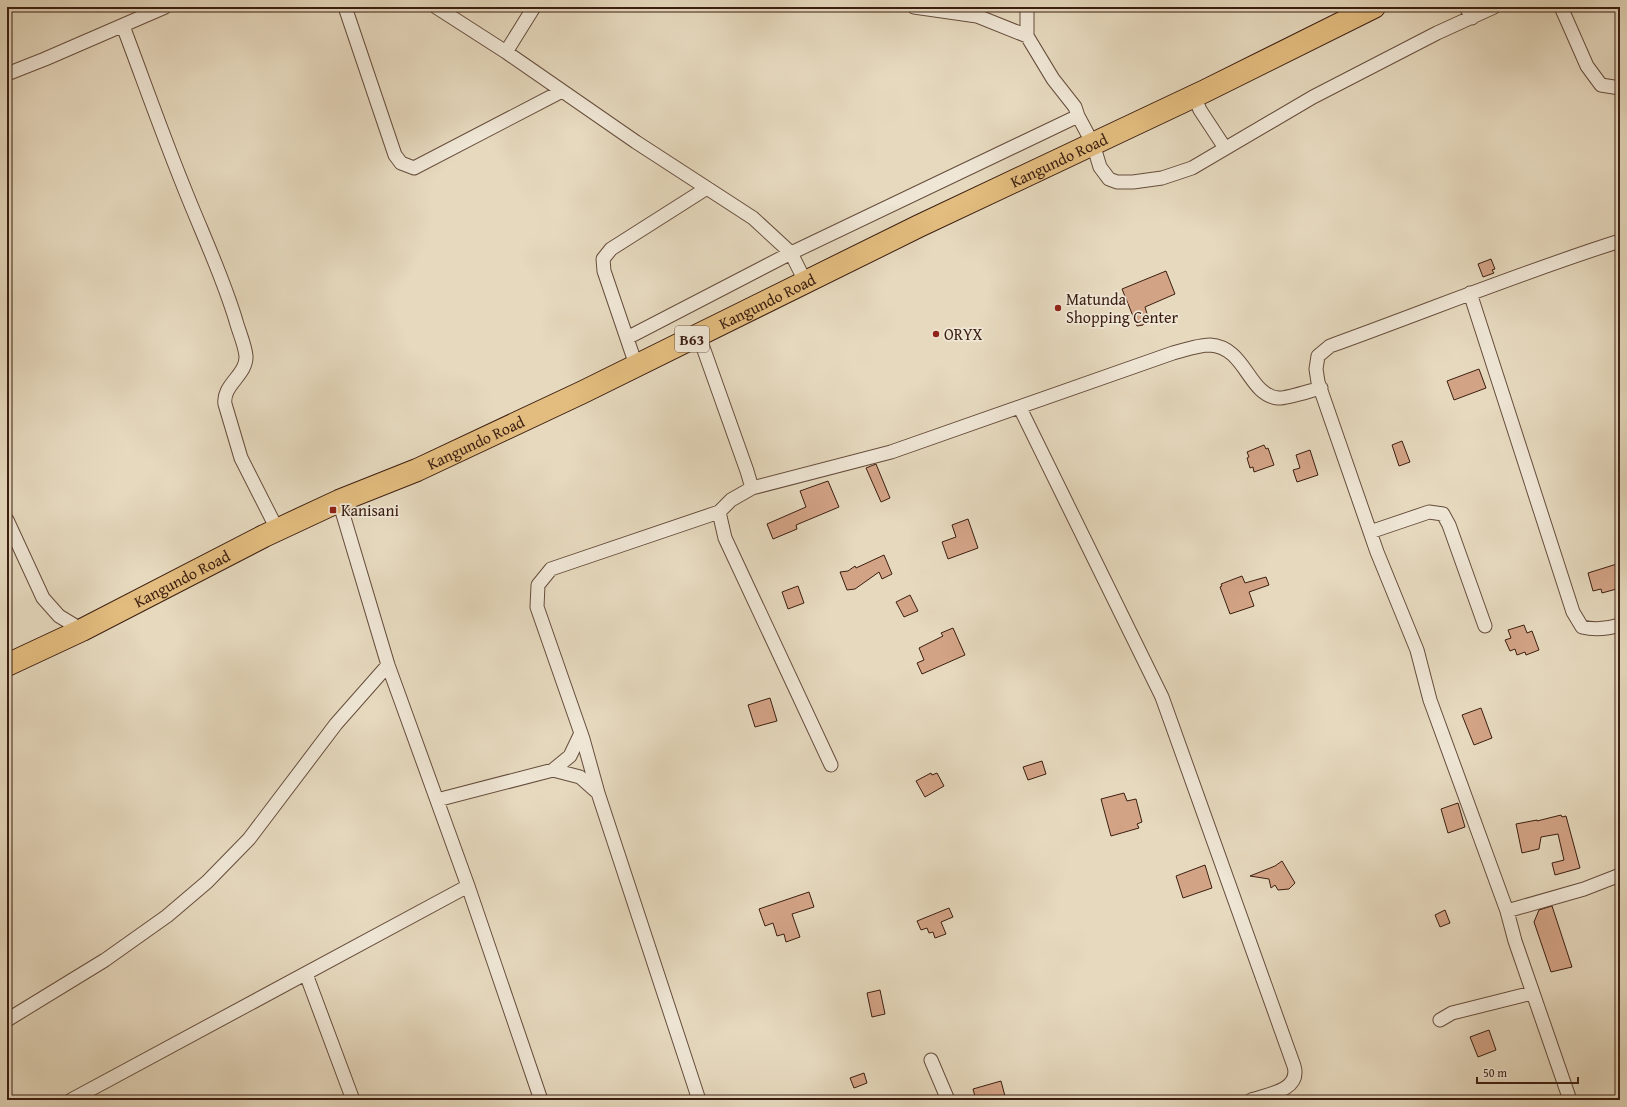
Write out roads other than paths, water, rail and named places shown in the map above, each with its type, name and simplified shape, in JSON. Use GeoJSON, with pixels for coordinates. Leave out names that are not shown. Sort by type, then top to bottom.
{"type":"FeatureCollection","features":[{"type":"Feature","properties":{"kind":"highway","name":"Kangundo Road"},"geometry":{"type":"LineString","coordinates":[[7,665],[82,630],[264,536],[278,531],[339,501],[417,470],[699,336],[919,226],[1194,96],[1374,7]]}},
{"type":"Feature","properties":{"kind":"street"},"geometry":{"type":"LineString","coordinates":[[7,74],[165,7]]}},
{"type":"Feature","properties":{"kind":"street"},"geometry":{"type":"LineString","coordinates":[[345,7],[395,155],[401,163],[414,168],[562,91]]}},
{"type":"Feature","properties":{"kind":"street"},"geometry":{"type":"LineString","coordinates":[[436,7],[506,52],[753,218],[791,253],[806,283]]}},
{"type":"Feature","properties":{"kind":"street"},"geometry":{"type":"LineString","coordinates":[[506,52],[534,7]]}},
{"type":"Feature","properties":{"kind":"street"},"geometry":{"type":"LineString","coordinates":[[914,7],[980,12],[1027,36]]}},
{"type":"Feature","properties":{"kind":"street"},"geometry":{"type":"LineString","coordinates":[[1027,7],[1027,36],[1053,79],[1075,107],[1078,116],[1093,144],[1100,167],[1109,179],[1117,182],[1133,182],[1178,174],[1192,168],[1313,97],[1437,33],[1469,12],[1494,7]]}},
{"type":"Feature","properties":{"kind":"street"},"geometry":{"type":"LineString","coordinates":[[1561,7],[1587,66],[1601,85],[1620,88]]}},
{"type":"Feature","properties":{"kind":"street"},"geometry":{"type":"LineString","coordinates":[[123,26],[183,186],[210,248],[235,317],[246,357],[241,369],[223,397],[224,404],[241,458],[278,531]]}},
{"type":"Feature","properties":{"kind":"street"},"geometry":{"type":"LineString","coordinates":[[1194,96],[1200,110],[1225,148]]}},
{"type":"Feature","properties":{"kind":"street"},"geometry":{"type":"LineString","coordinates":[[627,338],[791,253],[1078,116]]}},
{"type":"Feature","properties":{"kind":"street"},"geometry":{"type":"LineString","coordinates":[[636,365],[604,272],[603,259],[611,249],[707,188]]}},
{"type":"Feature","properties":{"kind":"street"},"geometry":{"type":"LineString","coordinates":[[1570,1100],[1532,993],[1507,911],[1430,700],[1416,650],[1370,532],[1321,388],[1316,369],[1318,356],[1330,346],[1436,308],[1470,293],[1620,241]]}},
{"type":"Feature","properties":{"kind":"street"},"geometry":{"type":"LineString","coordinates":[[1470,293],[1573,612],[1582,627],[1592,629],[1611,628],[1620,625]]}},
{"type":"Feature","properties":{"kind":"street"},"geometry":{"type":"LineString","coordinates":[[699,336],[752,488]]}},
{"type":"Feature","properties":{"kind":"street"},"geometry":{"type":"LineString","coordinates":[[699,1100],[598,793],[581,733],[537,607],[538,585],[551,569],[719,512],[731,500],[752,488],[891,452],[1020,408],[1173,353],[1210,345],[1227,350],[1241,362],[1253,380],[1266,393],[1279,398],[1321,388]]}},
{"type":"Feature","properties":{"kind":"street"},"geometry":{"type":"LineString","coordinates":[[1020,408],[1162,697],[1294,1066],[1296,1073],[1292,1084],[1284,1089],[1251,1100]]}},
{"type":"Feature","properties":{"kind":"street"},"geometry":{"type":"LineString","coordinates":[[339,501],[388,665],[468,886],[541,1100]]}},
{"type":"Feature","properties":{"kind":"street"},"geometry":{"type":"LineString","coordinates":[[719,512],[727,542],[831,765]]}},
{"type":"Feature","properties":{"kind":"street"},"geometry":{"type":"LineString","coordinates":[[1370,532],[1429,512],[1443,514],[1449,525],[1485,626]]}},
{"type":"Feature","properties":{"kind":"street"},"geometry":{"type":"LineString","coordinates":[[7,520],[43,598],[59,616],[82,630]]}},
{"type":"Feature","properties":{"kind":"street"},"geometry":{"type":"LineString","coordinates":[[7,1020],[105,960],[167,916],[207,882],[249,839],[336,724],[388,665]]}},
{"type":"Feature","properties":{"kind":"street"},"geometry":{"type":"LineString","coordinates":[[437,800],[553,770],[570,756],[581,733]]}},
{"type":"Feature","properties":{"kind":"street"},"geometry":{"type":"LineString","coordinates":[[553,770],[580,777],[598,793]]}},
{"type":"Feature","properties":{"kind":"street"},"geometry":{"type":"LineString","coordinates":[[1507,911],[1584,889],[1620,875]]}},
{"type":"Feature","properties":{"kind":"street"},"geometry":{"type":"LineString","coordinates":[[71,1100],[93,1095],[306,974],[468,886]]}},
{"type":"Feature","properties":{"kind":"street"},"geometry":{"type":"LineString","coordinates":[[306,974],[353,1100]]}},
{"type":"Feature","properties":{"kind":"street"},"geometry":{"type":"LineString","coordinates":[[1440,1020],[1452,1013],[1532,993]]}},
{"type":"Feature","properties":{"kind":"street"},"geometry":{"type":"LineString","coordinates":[[932,1060],[948,1100]]}},
{"type":"Feature","properties":{"kind":"place","name":"Matunda Shopping Center"},"geometry":{"type":"Point","coordinates":[1058,308]}},
{"type":"Feature","properties":{"kind":"place","name":"ORYX"},"geometry":{"type":"Point","coordinates":[936,334]}},
{"type":"Feature","properties":{"kind":"place","name":"Kanisani"},"geometry":{"type":"Point","coordinates":[333,510]}}]}
